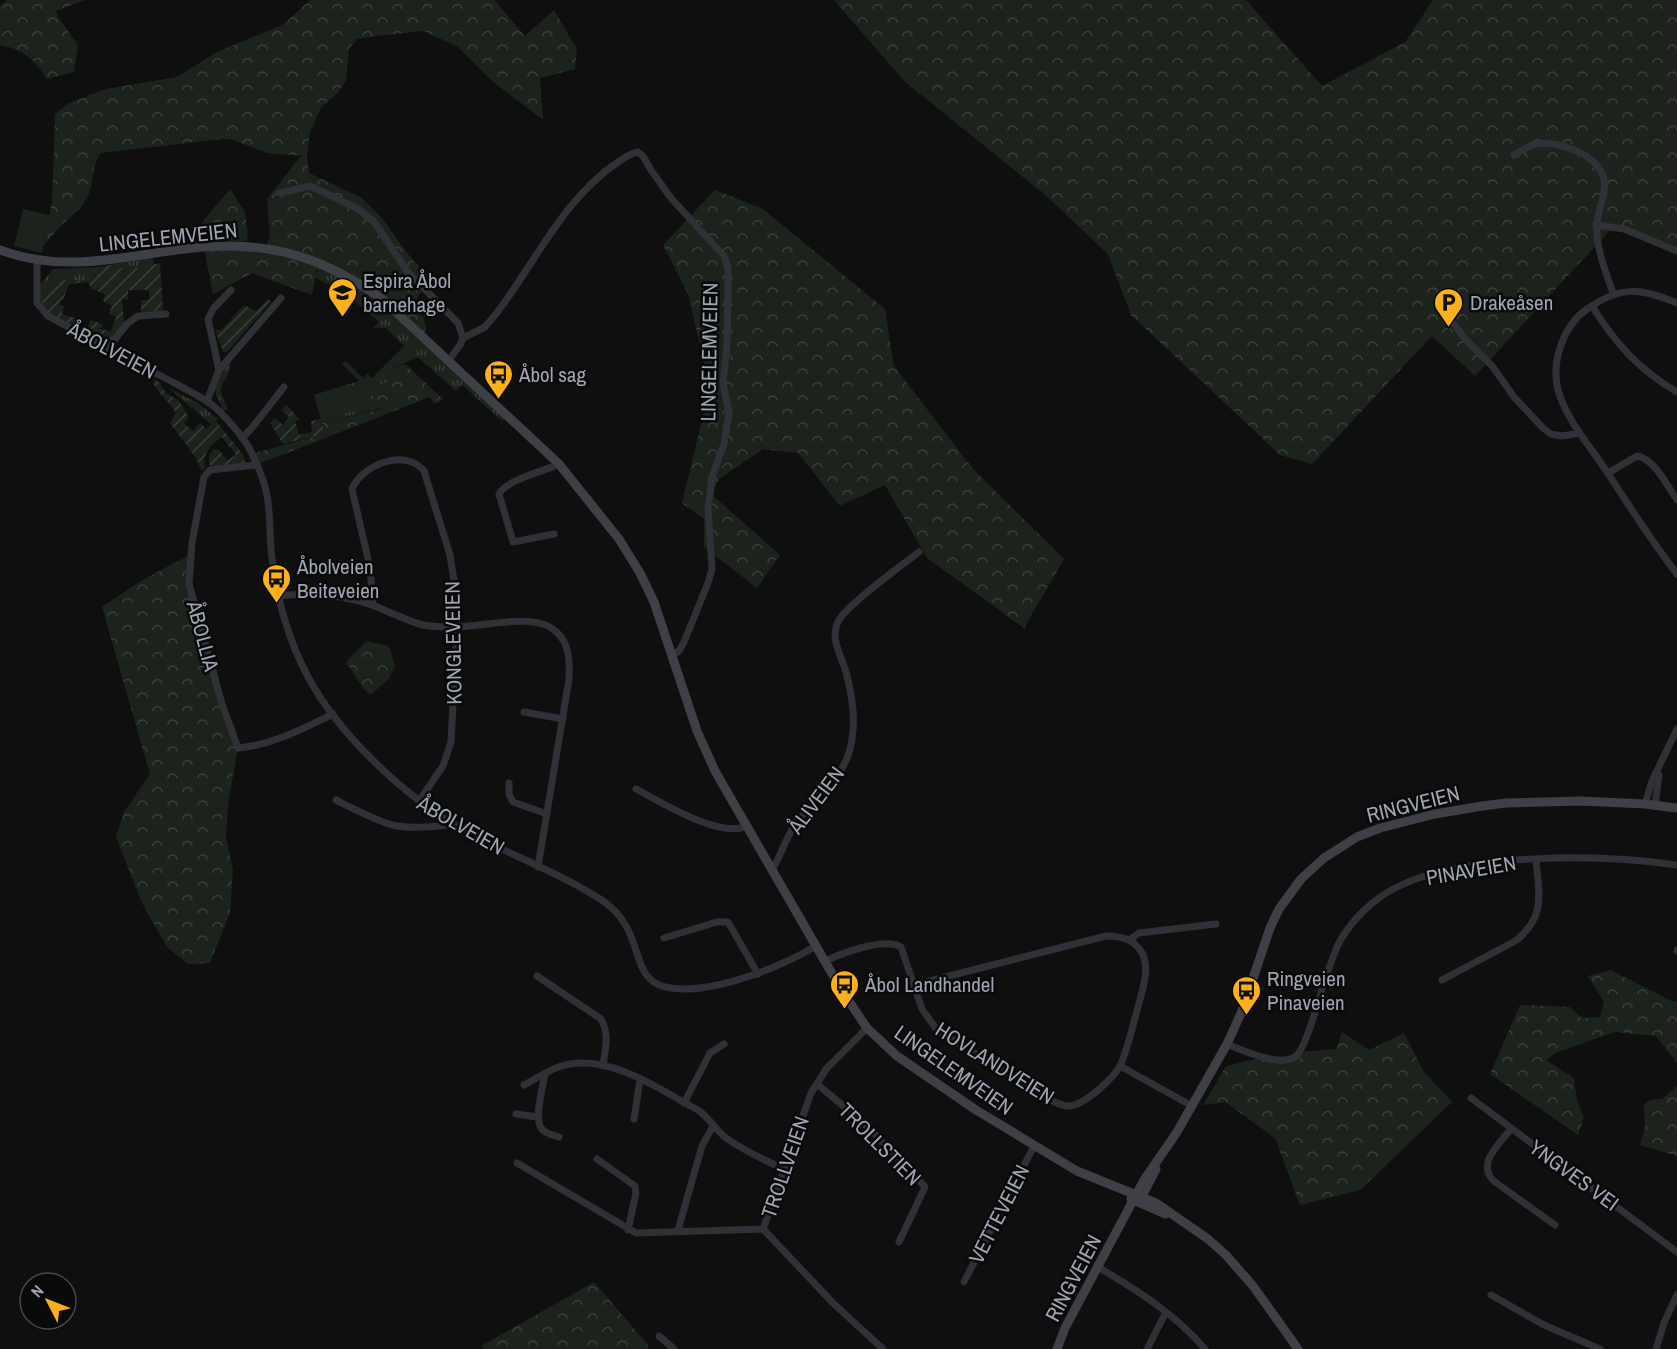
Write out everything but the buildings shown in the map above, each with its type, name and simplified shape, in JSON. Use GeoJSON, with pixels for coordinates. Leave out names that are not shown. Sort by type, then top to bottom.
{"type":"FeatureCollection","features":[{"type":"Feature","properties":{"kind":"main road","name":"LINGELEMVEIEN"},"geometry":{"type":"LineString","coordinates":[[0,250],[41,261],[70,263],[98,262],[212,247],[249,247],[296,254],[327,266],[366,288],[404,318],[559,465],[608,524],[640,573],[654,602],[705,750],[816,946],[867,1028],[897,1056],[924,1076],[1034,1146],[1077,1171],[1137,1198],[1156,1203],[1189,1226],[1217,1247],[1240,1270],[1298,1349]]}},
{"type":"Feature","properties":{"kind":"main road","name":"RINGVEIEN"},"geometry":{"type":"LineString","coordinates":[[1057,1349],[1065,1328],[1121,1225],[1132,1214],[1137,1198],[1150,1184],[1163,1153],[1227,1044],[1245,1003],[1270,928],[1279,909],[1311,869],[1342,845],[1395,823],[1482,806],[1571,801],[1677,808]]}},
{"type":"Feature","properties":{"kind":"street"},"geometry":{"type":"LineString","coordinates":[[1514,155],[1539,144],[1574,149],[1588,158],[1600,171],[1604,180],[1603,197],[1596,225],[1603,264],[1613,293]]}},
{"type":"Feature","properties":{"kind":"street","name":"LINGELEMVEIEN"},"geometry":{"type":"LineString","coordinates":[[449,360],[463,338],[485,327],[496,314],[585,188],[610,167],[633,153],[638,152],[643,156],[672,198],[724,256],[728,268],[729,284],[723,383],[729,413],[724,444],[713,474],[708,508],[712,569],[684,642],[679,651],[673,655]]}},
{"type":"Feature","properties":{"kind":"street"},"geometry":{"type":"LineString","coordinates":[[280,193],[310,186],[359,209],[375,223],[407,271],[455,320],[462,331],[463,338]]}},
{"type":"Feature","properties":{"kind":"street"},"geometry":{"type":"LineString","coordinates":[[1596,225],[1624,229],[1677,251]]}},
{"type":"Feature","properties":{"kind":"street","name":"ÅBOLVEIEN"},"geometry":{"type":"LineString","coordinates":[[41,261],[36,285],[37,303],[48,316],[207,401],[246,443],[267,495],[272,559],[278,596],[292,639],[307,674],[333,714],[382,768],[419,801],[453,824],[599,899],[620,915],[633,939],[645,975],[658,985],[691,989],[721,984],[758,974],[816,946]]}},
{"type":"Feature","properties":{"kind":"street"},"geometry":{"type":"LineString","coordinates":[[219,370],[208,319],[213,309],[231,290]]}},
{"type":"Feature","properties":{"kind":"street"},"geometry":{"type":"LineString","coordinates":[[1677,303],[1639,291],[1613,293],[1576,319],[1563,339],[1557,362],[1558,388],[1580,433],[1677,574]]}},
{"type":"Feature","properties":{"kind":"street"},"geometry":{"type":"LineString","coordinates":[[207,401],[219,370],[281,298]]}},
{"type":"Feature","properties":{"kind":"street"},"geometry":{"type":"LineString","coordinates":[[1441,306],[1465,339],[1493,367],[1514,397],[1543,428],[1551,434],[1562,436],[1580,433]]}},
{"type":"Feature","properties":{"kind":"street"},"geometry":{"type":"LineString","coordinates":[[1592,306],[1619,346],[1640,366],[1677,392]]}},
{"type":"Feature","properties":{"kind":"street"},"geometry":{"type":"LineString","coordinates":[[108,348],[127,324],[138,316],[166,314]]}},
{"type":"Feature","properties":{"kind":"street"},"geometry":{"type":"LineString","coordinates":[[242,438],[284,387]]}},
{"type":"Feature","properties":{"kind":"street"},"geometry":{"type":"LineString","coordinates":[[1608,473],[1637,456],[1642,456],[1651,462],[1677,500]]}},
{"type":"Feature","properties":{"kind":"street","name":"KONGLEVEIEN"},"geometry":{"type":"LineString","coordinates":[[373,605],[368,559],[352,489],[361,474],[369,469],[403,460],[415,462],[424,471],[450,555],[455,587],[457,627],[451,742],[443,766],[419,801]]}},
{"type":"Feature","properties":{"kind":"street","name":"ÅBOLLIA"},"geometry":{"type":"LineString","coordinates":[[256,465],[210,470],[204,477],[192,543],[189,584],[222,704],[238,748],[258,746],[281,739],[333,714]]}},
{"type":"Feature","properties":{"kind":"street"},"geometry":{"type":"LineString","coordinates":[[554,534],[513,542],[499,494],[502,488],[510,483],[559,465]]}},
{"type":"Feature","properties":{"kind":"street","name":"ÅLIVEIEN"},"geometry":{"type":"LineString","coordinates":[[772,870],[793,827],[838,775],[851,748],[853,735],[851,698],[847,674],[834,633],[839,620],[849,608],[919,552]]}},
{"type":"Feature","properties":{"kind":"street"},"geometry":{"type":"LineString","coordinates":[[278,596],[325,596],[355,600],[422,624],[457,627],[527,622],[538,623],[556,632],[568,649],[570,663],[538,867]]}},
{"type":"Feature","properties":{"kind":"street"},"geometry":{"type":"LineString","coordinates":[[524,712],[563,719]]}},
{"type":"Feature","properties":{"kind":"street"},"geometry":{"type":"LineString","coordinates":[[1650,805],[1652,781],[1677,729]]}},
{"type":"Feature","properties":{"kind":"street"},"geometry":{"type":"LineString","coordinates":[[509,783],[509,794],[513,802],[547,814]]}},
{"type":"Feature","properties":{"kind":"street"},"geometry":{"type":"LineString","coordinates":[[636,789],[706,823],[739,829],[747,826]]}},
{"type":"Feature","properties":{"kind":"street"},"geometry":{"type":"LineString","coordinates":[[336,800],[394,825],[453,824]]}},
{"type":"Feature","properties":{"kind":"street","name":"PINAVEIEN"},"geometry":{"type":"LineString","coordinates":[[1227,1044],[1272,1059],[1289,1060],[1296,1056],[1306,1040],[1339,942],[1351,924],[1393,889],[1445,871],[1500,862],[1611,858],[1677,865]]}},
{"type":"Feature","properties":{"kind":"street"},"geometry":{"type":"LineString","coordinates":[[1442,980],[1517,940],[1527,931],[1537,916],[1540,902],[1536,860]]}},
{"type":"Feature","properties":{"kind":"street"},"geometry":{"type":"LineString","coordinates":[[664,938],[717,922],[728,922],[758,974]]}},
{"type":"Feature","properties":{"kind":"street"},"geometry":{"type":"LineString","coordinates":[[914,985],[1107,936],[1118,936],[1129,940],[1138,933],[1216,924]]}},
{"type":"Feature","properties":{"kind":"street","name":"HOVLANDVEIEN"},"geometry":{"type":"LineString","coordinates":[[825,961],[844,953],[879,945],[896,944],[905,954],[922,1009],[937,1030],[1060,1104],[1069,1106],[1077,1105],[1088,1098],[1120,1066],[1136,1015],[1146,971],[1142,954],[1136,944],[1129,940]]}},
{"type":"Feature","properties":{"kind":"street"},"geometry":{"type":"LineString","coordinates":[[537,976],[601,1020],[608,1036],[603,1066]]}},
{"type":"Feature","properties":{"kind":"street","name":"TROLLVEIEN"},"geometry":{"type":"LineString","coordinates":[[517,1163],[636,1233],[764,1229],[811,1093],[827,1068],[867,1028]]}},
{"type":"Feature","properties":{"kind":"street"},"geometry":{"type":"LineString","coordinates":[[684,1103],[710,1053],[724,1044]]}},
{"type":"Feature","properties":{"kind":"street"},"geometry":{"type":"LineString","coordinates":[[524,1085],[568,1064],[603,1066],[622,1071],[709,1117],[713,1126],[728,1140],[785,1170]]}},
{"type":"Feature","properties":{"kind":"street"},"geometry":{"type":"LineString","coordinates":[[1120,1066],[1192,1106]]}},
{"type":"Feature","properties":{"kind":"street"},"geometry":{"type":"LineString","coordinates":[[545,1074],[538,1117],[541,1128],[559,1137]]}},
{"type":"Feature","properties":{"kind":"street"},"geometry":{"type":"LineString","coordinates":[[634,1119],[640,1080]]}},
{"type":"Feature","properties":{"kind":"street","name":"TROLLSTIEN"},"geometry":{"type":"LineString","coordinates":[[817,1084],[866,1125],[925,1187],[899,1242]]}},
{"type":"Feature","properties":{"kind":"street","name":"YNGVES VEI"},"geometry":{"type":"LineString","coordinates":[[1471,1098],[1677,1252]]}},
{"type":"Feature","properties":{"kind":"street"},"geometry":{"type":"LineString","coordinates":[[516,1114],[538,1117]]}},
{"type":"Feature","properties":{"kind":"street"},"geometry":{"type":"LineString","coordinates":[[678,1230],[702,1146],[713,1126]]}},
{"type":"Feature","properties":{"kind":"street"},"geometry":{"type":"LineString","coordinates":[[1511,1129],[1490,1156],[1487,1166],[1488,1175],[1555,1225]]}},
{"type":"Feature","properties":{"kind":"street","name":"VETTEVEIEN"},"geometry":{"type":"LineString","coordinates":[[964,1282],[1034,1146]]}},
{"type":"Feature","properties":{"kind":"street"},"geometry":{"type":"LineString","coordinates":[[597,1158],[635,1186],[636,1193],[628,1230]]}},
{"type":"Feature","properties":{"kind":"street"},"geometry":{"type":"LineString","coordinates":[[764,1229],[833,1303],[883,1349]]}},
{"type":"Feature","properties":{"kind":"street"},"geometry":{"type":"LineString","coordinates":[[1098,1267],[1137,1290],[1167,1312],[1205,1349]]}},
{"type":"Feature","properties":{"kind":"street"},"geometry":{"type":"LineString","coordinates":[[1491,1294],[1544,1325],[1600,1349]]}},
{"type":"Feature","properties":{"kind":"street"},"geometry":{"type":"LineString","coordinates":[[1656,1349],[1664,1323],[1677,1295]]}},
{"type":"Feature","properties":{"kind":"street"},"geometry":{"type":"LineString","coordinates":[[1147,1349],[1167,1312]]}},
{"type":"Feature","properties":{"kind":"street"},"geometry":{"type":"LineString","coordinates":[[659,1336],[674,1349]]}},
{"type":"Feature","properties":{"kind":"green space"},"geometry":{"type":"Polygon","coordinates":[[[7,0],[85,0],[56,11],[78,45],[74,72],[47,79],[28,56],[0,45],[0,6],[7,0]]]}},
{"type":"Feature","properties":{"kind":"green space"},"geometry":{"type":"Polygon","coordinates":[[[310,0],[494,0],[525,36],[554,10],[577,49],[575,69],[540,78],[543,120],[492,81],[458,47],[424,31],[357,39],[349,49],[346,80],[338,93],[322,106],[310,132],[307,156],[309,173],[362,198],[383,219],[430,281],[417,298],[426,326],[424,337],[382,299],[308,259],[317,268],[312,295],[252,273],[213,294],[204,247],[265,248],[270,236],[267,199],[300,157],[304,156],[267,153],[231,139],[101,153],[96,162],[91,189],[86,199],[41,248],[52,203],[55,114],[69,103],[106,89],[177,77],[217,52],[284,24],[310,0]]]}},
{"type":"Feature","properties":{"kind":"green space"},"geometry":{"type":"Polygon","coordinates":[[[834,0],[1246,0],[1322,86],[1405,42],[1433,0],[1677,0],[1677,255],[1614,226],[1475,376],[1432,336],[1312,464],[1280,455],[1131,315],[1108,254],[1044,194],[904,81],[834,0]]]}},
{"type":"Feature","properties":{"kind":"green space"},"geometry":{"type":"Polygon","coordinates":[[[230,189],[245,212],[248,237],[246,241],[207,240],[198,229],[230,189]]]}},
{"type":"Feature","properties":{"kind":"green space"},"geometry":{"type":"Polygon","coordinates":[[[715,190],[763,209],[885,309],[894,366],[973,469],[1064,559],[1024,628],[927,558],[885,485],[840,506],[798,453],[763,449],[719,479],[711,494],[780,555],[757,588],[704,547],[704,519],[682,503],[704,412],[705,366],[688,294],[663,245],[715,190]]]}},
{"type":"Feature","properties":{"kind":"green space"},"geometry":{"type":"Polygon","coordinates":[[[23,209],[49,215],[42,253],[14,246],[23,209]]]}},
{"type":"Feature","properties":{"kind":"green space"},"geometry":{"type":"Polygon","coordinates":[[[153,258],[154,265],[121,271],[121,263],[153,258]]]}},
{"type":"Feature","properties":{"kind":"green space"},"geometry":{"type":"Polygon","coordinates":[[[306,258],[366,288],[508,416],[502,421],[462,385],[456,391],[417,358],[393,367],[381,408],[322,423],[314,395],[359,381],[342,364],[345,360],[363,378],[367,374],[372,378],[404,346],[386,328],[373,328],[379,322],[356,303],[314,277],[315,272],[319,272],[306,258]]]}},
{"type":"Feature","properties":{"kind":"green space"},"geometry":{"type":"Polygon","coordinates":[[[121,263],[122,271],[160,263],[163,311],[141,312],[141,300],[149,300],[149,290],[128,290],[128,300],[122,299],[124,323],[107,344],[86,335],[90,320],[103,324],[101,329],[111,331],[116,317],[109,314],[112,306],[103,301],[105,294],[92,289],[88,282],[69,284],[61,300],[60,305],[64,306],[62,314],[78,319],[74,327],[53,316],[42,303],[40,297],[57,280],[94,281],[98,267],[121,263]]]}},
{"type":"Feature","properties":{"kind":"green space"},"geometry":{"type":"Polygon","coordinates":[[[98,267],[94,281],[57,280],[40,297],[40,285],[53,269],[98,267]]]}},
{"type":"Feature","properties":{"kind":"green space"},"geometry":{"type":"Polygon","coordinates":[[[268,299],[271,302],[227,352],[223,352],[215,330],[221,330],[244,305],[256,311],[268,299]]]}},
{"type":"Feature","properties":{"kind":"green space"},"geometry":{"type":"Polygon","coordinates":[[[231,362],[230,370],[221,387],[228,409],[222,411],[215,388],[231,362]]]}},
{"type":"Feature","properties":{"kind":"green space"},"geometry":{"type":"Polygon","coordinates":[[[405,364],[443,399],[435,404],[430,397],[256,465],[251,454],[324,434],[322,423],[381,409],[375,396],[377,387],[390,380],[389,373],[393,367],[405,364]]]}},
{"type":"Feature","properties":{"kind":"green space"},"geometry":{"type":"Polygon","coordinates":[[[154,380],[159,382],[165,392],[179,401],[189,417],[184,423],[193,431],[200,423],[208,430],[216,421],[244,456],[245,463],[216,467],[209,465],[209,455],[214,449],[219,450],[227,460],[236,455],[222,437],[208,450],[205,469],[201,470],[196,458],[170,423],[176,413],[155,387],[154,380]]]}},
{"type":"Feature","properties":{"kind":"green space"},"geometry":{"type":"Polygon","coordinates":[[[367,384],[373,405],[328,418],[323,397],[367,384]]]}},
{"type":"Feature","properties":{"kind":"green space"},"geometry":{"type":"Polygon","coordinates":[[[167,387],[198,403],[218,419],[208,430],[206,429],[211,424],[167,387]]]}},
{"type":"Feature","properties":{"kind":"green space"},"geometry":{"type":"Polygon","coordinates":[[[287,405],[299,419],[295,422],[299,435],[312,432],[311,421],[321,419],[324,434],[283,444],[270,423],[275,418],[283,425],[289,417],[281,410],[287,405]]]}},
{"type":"Feature","properties":{"kind":"green space"},"geometry":{"type":"Polygon","coordinates":[[[191,554],[189,584],[238,748],[228,805],[226,838],[233,869],[230,913],[210,963],[188,964],[167,947],[142,903],[116,837],[124,812],[150,774],[102,607],[139,582],[191,554]]]}},
{"type":"Feature","properties":{"kind":"green space"},"geometry":{"type":"Polygon","coordinates":[[[366,641],[389,646],[395,666],[388,680],[370,695],[346,662],[366,641]]]}},
{"type":"Feature","properties":{"kind":"green space"},"geometry":{"type":"Polygon","coordinates":[[[1611,970],[1673,1002],[1677,1001],[1677,1063],[1656,1036],[1615,1032],[1558,1052],[1546,1060],[1574,1078],[1577,1102],[1584,1117],[1578,1135],[1490,1074],[1520,1005],[1570,1007],[1582,1018],[1600,1017],[1604,1002],[1588,976],[1611,970]]]}},
{"type":"Feature","properties":{"kind":"green space"},"geometry":{"type":"Polygon","coordinates":[[[1342,1032],[1369,1050],[1404,1033],[1424,1072],[1452,1102],[1360,1190],[1300,1205],[1275,1138],[1225,1102],[1203,1105],[1226,1066],[1264,1057],[1281,1060],[1300,1052],[1336,1049],[1342,1032]]]}},
{"type":"Feature","properties":{"kind":"green space"},"geometry":{"type":"Polygon","coordinates":[[[1677,1086],[1677,1156],[1640,1145],[1645,1126],[1644,1105],[1650,1100],[1662,1099],[1677,1086]]]}},
{"type":"Feature","properties":{"kind":"green space"},"geometry":{"type":"Polygon","coordinates":[[[594,1282],[649,1346],[647,1349],[485,1349],[481,1346],[594,1282]]]}},
{"type":"Feature","properties":{"kind":"place","name":"Espira Åbol barnehage"},"geometry":{"type":"Point","coordinates":[342,318]}},
{"type":"Feature","properties":{"kind":"place","name":"Drakeåsen"},"geometry":{"type":"Point","coordinates":[1449,328]}},
{"type":"Feature","properties":{"kind":"place","name":"Åbol sag"},"geometry":{"type":"Point","coordinates":[498,400]}},
{"type":"Feature","properties":{"kind":"place","name":"Åbolveien Beiteveien"},"geometry":{"type":"Point","coordinates":[276,604]}},
{"type":"Feature","properties":{"kind":"place","name":"Åbol Landhandel"},"geometry":{"type":"Point","coordinates":[844,1010]}},
{"type":"Feature","properties":{"kind":"place","name":"Ringveien Pinaveien"},"geometry":{"type":"Point","coordinates":[1246,1016]}}]}
